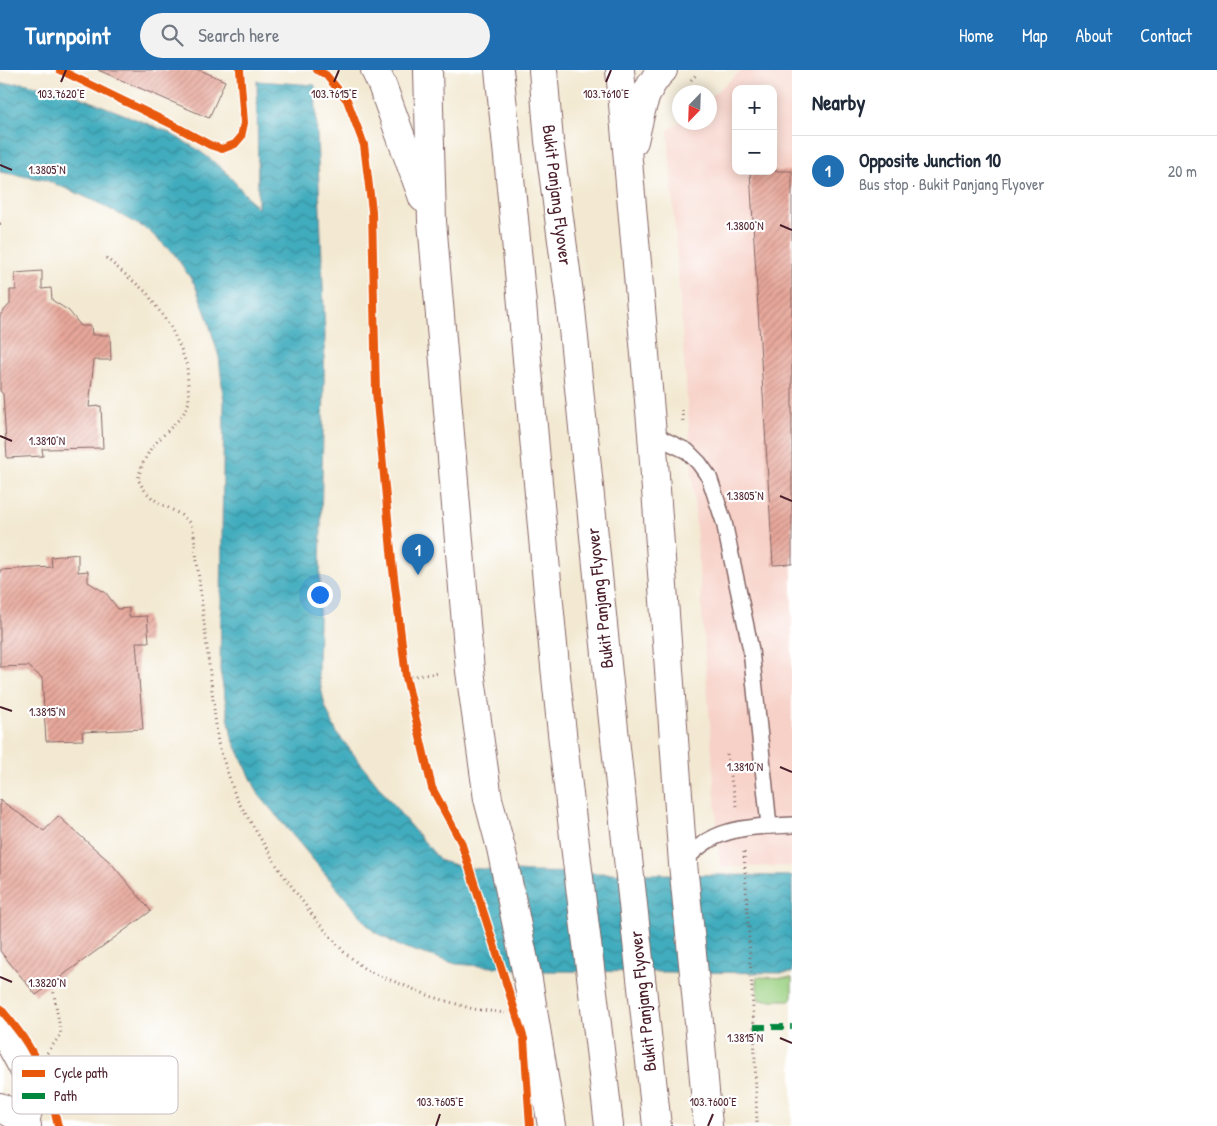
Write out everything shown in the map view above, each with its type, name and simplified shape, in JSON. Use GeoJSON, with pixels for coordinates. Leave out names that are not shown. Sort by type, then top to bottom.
{"type":"FeatureCollection","features":[{"type":"Feature","properties":{"kind":"main road"},"geometry":{"type":"LineString","coordinates":[[375,70],[432,221]]}},
{"type":"Feature","properties":{"kind":"main road"},"geometry":{"type":"LineString","coordinates":[[428,70],[432,221],[470,670],[488,799],[501,848],[528,980],[552,1126]]}},
{"type":"Feature","properties":{"kind":"main road"},"geometry":{"type":"LineString","coordinates":[[499,70],[520,270],[534,450],[557,679],[609,1126]]}},
{"type":"Feature","properties":{"kind":"main road","name":"Bukit Panjang Flyover"},"geometry":{"type":"LineString","coordinates":[[543,70],[549,141],[571,309],[657,1126]]}},
{"type":"Feature","properties":{"kind":"main road"},"geometry":{"type":"LineString","coordinates":[[620,70],[652,434],[684,867],[708,1126]]}},
{"type":"Feature","properties":{"kind":"main road"},"geometry":{"type":"LineString","coordinates":[[629,167],[644,98],[656,76],[662,70]]}},
{"type":"Feature","properties":{"kind":"main road"},"geometry":{"type":"LineString","coordinates":[[0,1028],[16,1056]]}},
{"type":"Feature","properties":{"kind":"main road"},"geometry":{"type":"LineString","coordinates":[[0,1107],[26,1123]]}},
{"type":"Feature","properties":{"kind":"lane"},"geometry":{"type":"LineString","coordinates":[[652,434],[686,451],[699,463],[709,477],[724,522],[751,650],[770,826]]}},
{"type":"Feature","properties":{"kind":"lane"},"geometry":{"type":"LineString","coordinates":[[684,867],[692,852],[713,838],[742,828],[792,826]]}},
{"type":"Feature","properties":{"kind":"lane"},"geometry":{"type":"LineString","coordinates":[[0,1107],[12,1102]]}},
{"type":"Feature","properties":{"kind":"path"},"geometry":{"type":"LineString","coordinates":[[692,70],[696,74],[703,70]]}},
{"type":"Feature","properties":{"kind":"path"},"geometry":{"type":"LineString","coordinates":[[106,258],[147,293],[170,326],[187,366],[189,402],[184,415],[151,448],[142,465],[138,479],[144,491],[158,504],[177,514],[192,526],[218,743],[236,798],[278,869],[316,920],[344,952],[366,970],[430,996],[473,1009],[507,1013]]}},
{"type":"Feature","properties":{"kind":"path"},"geometry":{"type":"LineString","coordinates":[[405,667],[408,686]]}},
{"type":"Feature","properties":{"kind":"path"},"geometry":{"type":"LineString","coordinates":[[406,677],[470,670]]}},
{"type":"Feature","properties":{"kind":"path"},"geometry":{"type":"LineString","coordinates":[[727,754],[729,771]]}},
{"type":"Feature","properties":{"kind":"path"},"geometry":{"type":"LineString","coordinates":[[745,866],[757,1126]]}},
{"type":"Feature","properties":{"kind":"path"},"geometry":{"type":"LineString","coordinates":[[45,1056],[61,1034],[52,983]]}},
{"type":"Feature","properties":{"kind":"shaded area"},"geometry":{"type":"Polygon","coordinates":[[[742,70],[792,70],[792,866],[720,867],[668,131],[672,128],[672,130],[717,130],[717,91],[742,70]]]}},
{"type":"Feature","properties":{"kind":"green space"},"geometry":{"type":"Polygon","coordinates":[[[756,977],[792,978],[792,1000],[759,1000],[756,977]]]}},
{"type":"Feature","properties":{"kind":"water"},"geometry":{"type":"Polygon","coordinates":[[[257,81],[315,85],[325,335],[318,673],[325,706],[337,733],[407,822],[441,861],[466,868],[533,872],[792,876],[792,973],[541,971],[456,964],[399,946],[373,931],[259,795],[232,738],[220,670],[224,402],[219,357],[195,285],[175,255],[148,230],[97,202],[46,180],[0,172],[0,84],[23,83],[70,93],[166,131],[197,149],[224,170],[258,209],[257,81]]]}},
{"type":"Feature","properties":{"kind":"building"},"geometry":{"type":"Polygon","coordinates":[[[98,70],[200,70],[225,81],[209,118],[98,70]]]}},
{"type":"Feature","properties":{"kind":"building"},"geometry":{"type":"Polygon","coordinates":[[[777,171],[792,171],[792,564],[773,565],[750,175],[777,175],[777,171]]]}},
{"type":"Feature","properties":{"kind":"building"},"geometry":{"type":"Polygon","coordinates":[[[42,271],[42,289],[51,288],[52,300],[69,311],[81,326],[91,326],[92,335],[110,335],[111,360],[94,360],[89,407],[101,406],[103,448],[42,449],[43,456],[7,458],[3,394],[0,391],[0,315],[10,304],[10,290],[16,290],[15,273],[42,271]]]}},
{"type":"Feature","properties":{"kind":"building"},"geometry":{"type":"Polygon","coordinates":[[[78,554],[78,572],[88,571],[88,582],[106,593],[118,609],[129,608],[129,617],[147,616],[149,642],[136,642],[143,729],[82,732],[83,740],[46,741],[42,678],[28,666],[0,667],[0,570],[52,567],[51,557],[78,554]]]}},
{"type":"Feature","properties":{"kind":"building"},"geometry":{"type":"Polygon","coordinates":[[[0,800],[44,831],[58,816],[111,863],[151,911],[36,995],[0,951],[0,800]]]}},
{"type":"Feature","properties":{"kind":"marked path"},"geometry":{"type":"LineString","coordinates":[[754,1027],[792,1027]]}},
{"type":"Feature","properties":{"kind":"cycle path"},"geometry":{"type":"LineString","coordinates":[[60,70],[210,145],[222,149],[235,144],[241,137],[244,123],[240,70]]}},
{"type":"Feature","properties":{"kind":"cycle path"},"geometry":{"type":"LineString","coordinates":[[317,70],[326,75],[347,100],[364,145],[372,211],[376,392],[392,561],[406,677],[432,788],[461,842],[524,1039],[530,1126]]}},
{"type":"Feature","properties":{"kind":"cycle path"},"geometry":{"type":"LineString","coordinates":[[0,1008],[22,1036],[34,1056]]}},
{"type":"Feature","properties":{"kind":"cycle path"},"geometry":{"type":"LineString","coordinates":[[55,1114],[58,1126]]}},
{"type":"Feature","properties":{"kind":"place","name":"Opposite Junction 10"},"geometry":{"type":"Point","coordinates":[418,575]}}]}
